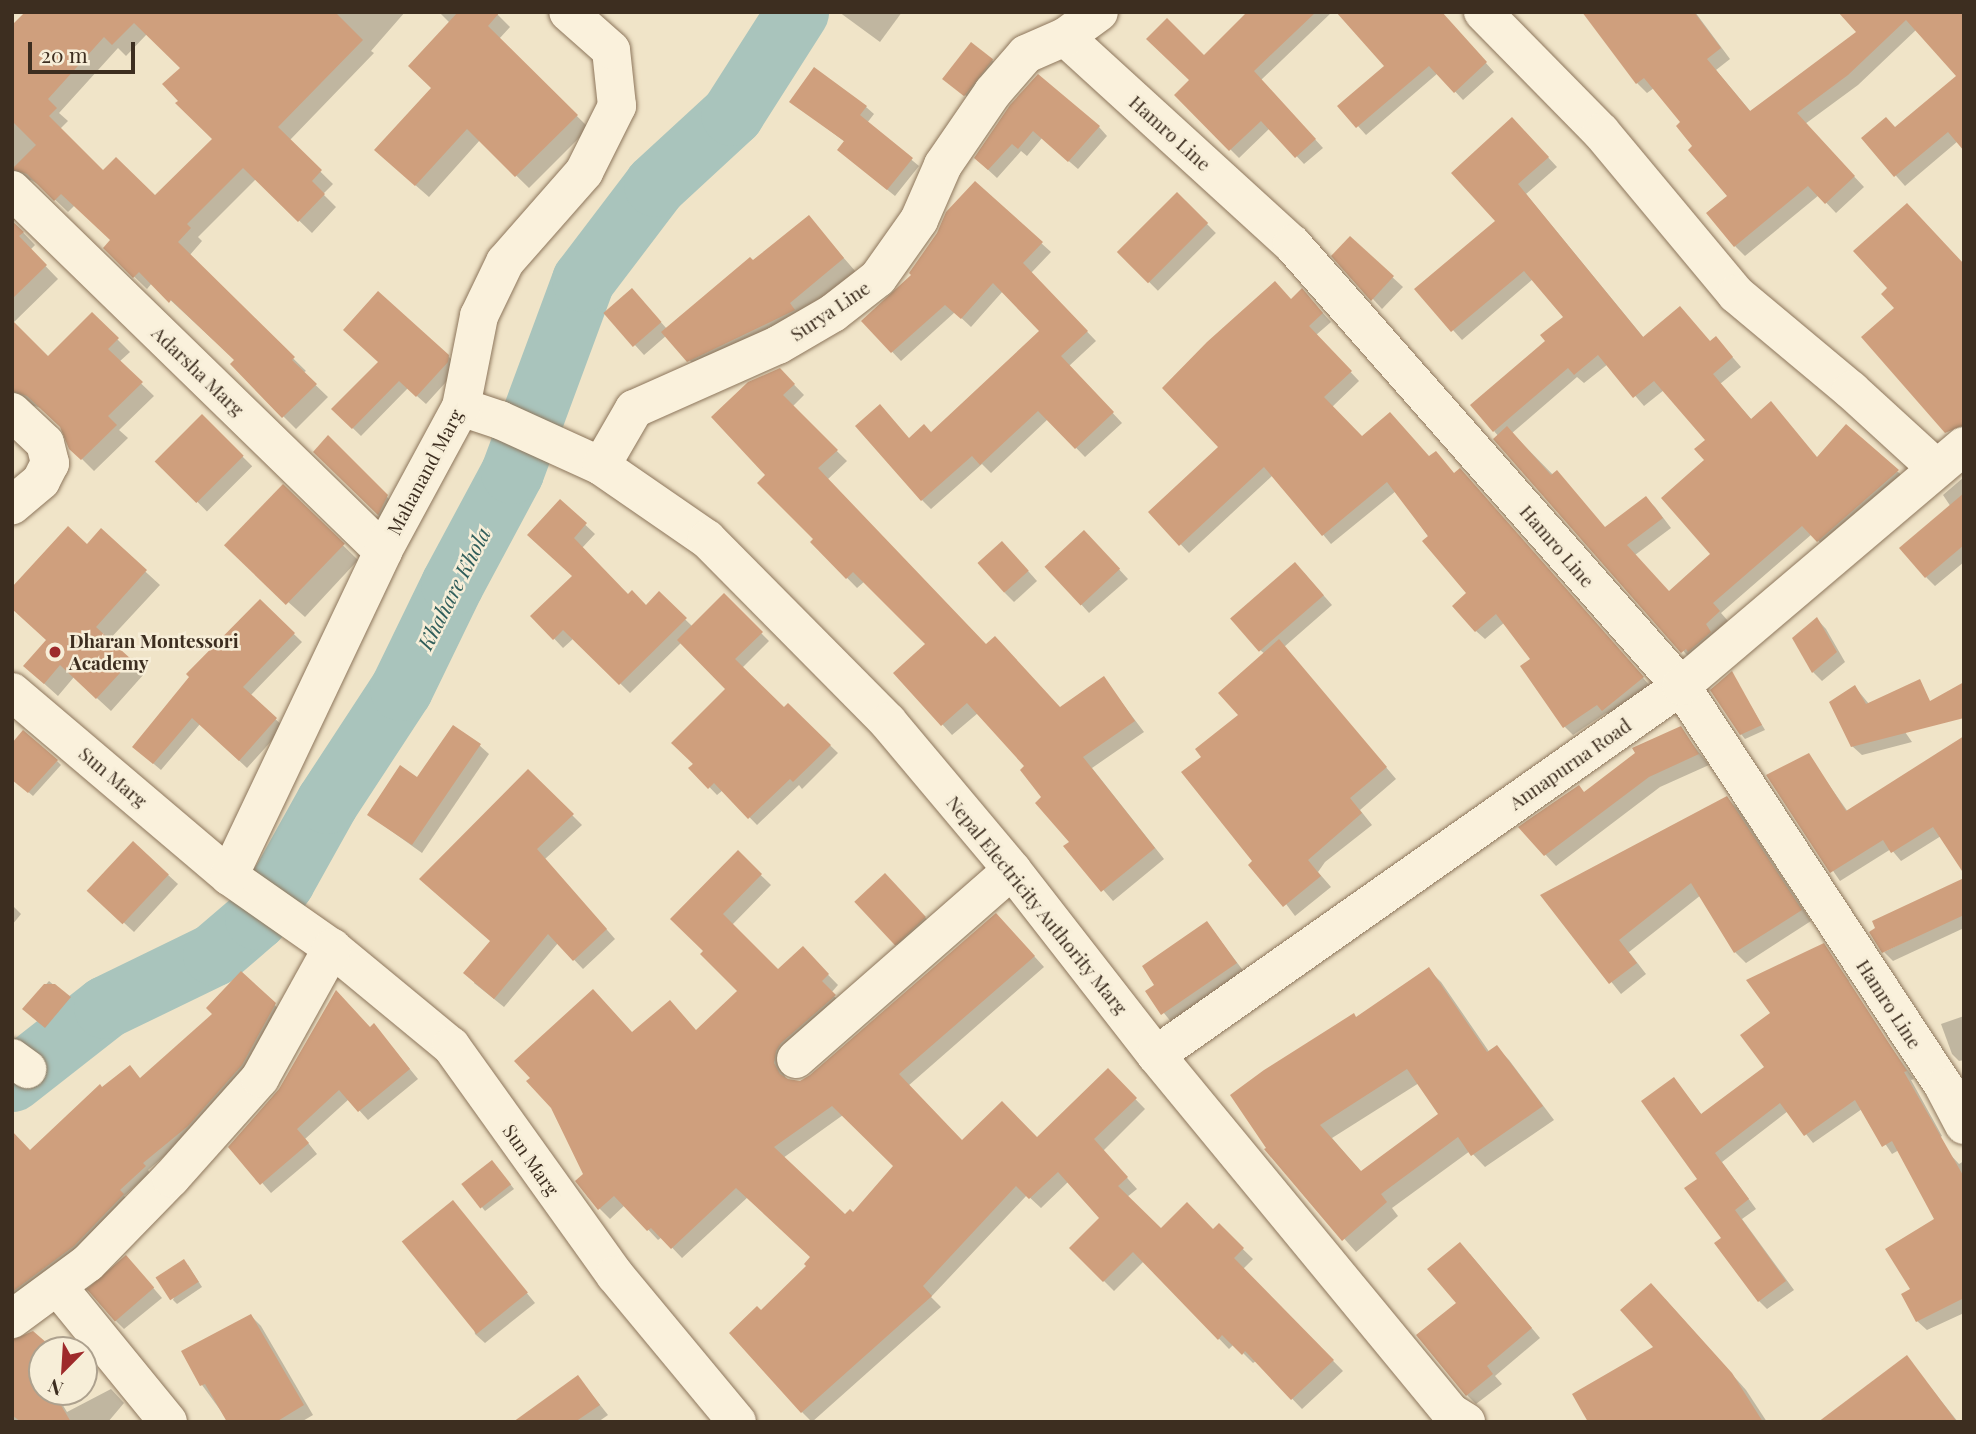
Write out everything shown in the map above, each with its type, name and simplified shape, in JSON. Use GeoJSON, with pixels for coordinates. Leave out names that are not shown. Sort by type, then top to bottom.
{"type":"FeatureCollection","features":[{"type":"Feature","properties":{"kind":"street","name":"Mahanand Marg"},"geometry":{"type":"LineString","coordinates":[[239,881],[383,551],[461,407],[479,316],[505,262],[584,172],[617,106],[611,50],[568,12]]}},
{"type":"Feature","properties":{"kind":"street","name":"Surya Line"},"geometry":{"type":"LineString","coordinates":[[601,466],[634,409],[778,345],[833,313],[878,278],[919,220],[943,165],[993,92],[1026,54],[1065,37],[1098,12]]}},
{"type":"Feature","properties":{"kind":"street"},"geometry":{"type":"LineString","coordinates":[[1483,12],[1601,132],[1736,293],[1851,390],[1949,456]]}},
{"type":"Feature","properties":{"kind":"street","name":"Hamro Line"},"geometry":{"type":"LineString","coordinates":[[1065,37],[1292,244],[1681,686],[1944,1087],[1964,1125]]}},
{"type":"Feature","properties":{"kind":"street","name":"Adarsha Marg"},"geometry":{"type":"LineString","coordinates":[[12,190],[383,551]]}},
{"type":"Feature","properties":{"kind":"street","name":"Nepal Electricity Authority Marg"},"geometry":{"type":"LineString","coordinates":[[461,407],[500,421],[601,466],[707,540],[888,722],[1012,870],[1156,1055],[1451,1419]]}},
{"type":"Feature","properties":{"kind":"street"},"geometry":{"type":"LineString","coordinates":[[12,412],[45,443],[50,463],[41,481],[12,505]]}},
{"type":"Feature","properties":{"kind":"street","name":"Annapurna Road"},"geometry":{"type":"LineString","coordinates":[[1156,1055],[1681,686],[1949,456]]}},
{"type":"Feature","properties":{"kind":"street","name":"Sun Marg"},"geometry":{"type":"LineString","coordinates":[[12,692],[239,881],[332,948],[451,1046],[615,1275],[737,1422]]}},
{"type":"Feature","properties":{"kind":"street"},"geometry":{"type":"LineString","coordinates":[[796,1059],[1012,870]]}},
{"type":"Feature","properties":{"kind":"street"},"geometry":{"type":"LineString","coordinates":[[12,1319],[88,1263],[260,1079],[332,948]]}},
{"type":"Feature","properties":{"kind":"street"},"geometry":{"type":"LineString","coordinates":[[58,1287],[168,1422]]}},
{"type":"Feature","properties":{"kind":"building"},"geometry":{"type":"Polygon","coordinates":[[[25,12],[335,12],[363,40],[278,127],[322,170],[312,181],[325,194],[298,222],[243,168],[187,224],[191,228],[178,242],[295,357],[292,360],[317,384],[282,418],[230,364],[234,360],[171,300],[169,303],[139,272],[133,278],[103,248],[110,240],[61,194],[54,201],[27,174],[12,169],[36,145],[12,121],[12,25],[25,12]],[[134,23],[112,45],[104,37],[48,99],[57,108],[49,116],[103,170],[116,157],[155,195],[212,139],[175,103],[178,101],[162,84],[180,68],[134,23]]]}},
{"type":"Feature","properties":{"kind":"building"},"geometry":{"type":"Polygon","coordinates":[[[458,12],[500,12],[488,26],[578,115],[515,177],[467,129],[415,186],[374,150],[431,88],[408,66],[458,12]]]}},
{"type":"Feature","properties":{"kind":"building"},"geometry":{"type":"Polygon","coordinates":[[[1247,12],[1316,12],[1254,71],[1316,139],[1295,158],[1261,121],[1229,151],[1174,95],[1189,80],[1146,39],[1167,18],[1204,55],[1247,12]]]}},
{"type":"Feature","properties":{"kind":"building"},"geometry":{"type":"Polygon","coordinates":[[[1336,12],[1442,12],[1487,62],[1454,93],[1429,66],[1356,128],[1337,106],[1384,66],[1336,12]]]}},
{"type":"Feature","properties":{"kind":"building"},"geometry":{"type":"Polygon","coordinates":[[[1582,12],[1694,12],[1721,48],[1707,59],[1750,111],[1856,32],[1838,12],[1964,12],[1964,151],[1948,132],[1894,177],[1861,138],[1886,117],[1895,127],[1956,76],[1906,20],[1848,75],[1797,113],[1855,176],[1825,204],[1808,186],[1734,247],[1706,213],[1727,196],[1688,150],[1692,146],[1676,126],[1680,122],[1644,78],[1636,84],[1582,12]]]}},
{"type":"Feature","properties":{"kind":"building"},"geometry":{"type":"Polygon","coordinates":[[[971,42],[993,59],[964,96],[942,79],[971,42]]]}},
{"type":"Feature","properties":{"kind":"building"},"geometry":{"type":"Polygon","coordinates":[[[814,67],[867,106],[860,115],[913,158],[887,190],[837,150],[844,141],[789,102],[814,67]]]}},
{"type":"Feature","properties":{"kind":"building"},"geometry":{"type":"Polygon","coordinates":[[[1038,74],[1100,126],[1068,162],[1033,131],[1018,149],[1012,144],[988,170],[974,158],[1010,105],[1038,74]]]}},
{"type":"Feature","properties":{"kind":"building"},"geometry":{"type":"Polygon","coordinates":[[[1512,117],[1549,157],[1518,184],[1643,337],[1680,306],[1710,341],[1716,336],[1733,357],[1713,374],[1751,419],[1771,401],[1817,457],[1846,424],[1899,470],[1817,542],[1802,526],[1713,603],[1720,611],[1706,624],[1711,632],[1688,652],[1686,649],[1681,653],[1493,439],[1507,426],[1551,475],[1557,470],[1605,527],[1646,496],[1663,518],[1627,545],[1669,591],[1710,554],[1661,498],[1704,460],[1694,449],[1705,440],[1654,381],[1633,398],[1598,355],[1574,375],[1568,368],[1493,432],[1470,405],[1545,341],[1540,335],[1563,317],[1524,271],[1451,332],[1414,289],[1495,221],[1451,173],[1512,117]]]}},
{"type":"Feature","properties":{"kind":"building"},"geometry":{"type":"Polygon","coordinates":[[[975,181],[1043,242],[1023,263],[1088,331],[1061,356],[1114,412],[1075,449],[1038,411],[980,465],[972,456],[921,501],[855,426],[880,404],[909,438],[924,424],[931,432],[1039,331],[993,283],[961,319],[945,305],[891,353],[861,321],[911,275],[909,273],[937,233],[946,212],[975,181]]]}},
{"type":"Feature","properties":{"kind":"building"},"geometry":{"type":"Polygon","coordinates":[[[1177,192],[1208,223],[1148,283],[1117,252],[1177,192]]]}},
{"type":"Feature","properties":{"kind":"building"},"geometry":{"type":"Polygon","coordinates":[[[1907,203],[1964,264],[1964,425],[1945,433],[1861,337],[1894,308],[1881,294],[1887,288],[1853,251],[1907,203]]]}},
{"type":"Feature","properties":{"kind":"building"},"geometry":{"type":"Polygon","coordinates":[[[809,215],[844,258],[790,303],[795,310],[687,362],[661,332],[750,257],[753,260],[809,215]]]}},
{"type":"Feature","properties":{"kind":"building"},"geometry":{"type":"Polygon","coordinates":[[[12,221],[24,232],[19,236],[47,265],[12,299],[12,221]]]}},
{"type":"Feature","properties":{"kind":"building"},"geometry":{"type":"Polygon","coordinates":[[[1350,236],[1394,276],[1371,301],[1331,256],[1350,236]]]}},
{"type":"Feature","properties":{"kind":"building"},"geometry":{"type":"Polygon","coordinates":[[[1275,281],[1291,299],[1302,288],[1323,313],[1309,326],[1352,371],[1324,397],[1362,436],[1390,412],[1429,456],[1436,451],[1454,473],[1460,468],[1644,677],[1602,711],[1597,705],[1563,728],[1520,666],[1530,659],[1496,614],[1475,632],[1452,606],[1466,593],[1422,541],[1428,536],[1387,482],[1322,536],[1264,467],[1179,546],[1148,512],[1218,447],[1162,388],[1207,342],[1275,281]]]}},
{"type":"Feature","properties":{"kind":"building"},"geometry":{"type":"Polygon","coordinates":[[[632,288],[662,322],[633,347],[603,313],[632,288]]]}},
{"type":"Feature","properties":{"kind":"building"},"geometry":{"type":"Polygon","coordinates":[[[378,291],[449,355],[448,362],[416,397],[399,381],[352,429],[331,409],[378,362],[343,330],[378,291]]]}},
{"type":"Feature","properties":{"kind":"building"},"geometry":{"type":"Polygon","coordinates":[[[92,312],[119,338],[108,349],[143,382],[108,416],[117,425],[81,460],[69,449],[60,427],[27,396],[12,391],[12,320],[48,356],[92,312]]]}},
{"type":"Feature","properties":{"kind":"building"},"geometry":{"type":"Polygon","coordinates":[[[780,368],[795,384],[783,395],[838,450],[818,468],[986,644],[995,636],[1060,707],[1104,676],[1135,721],[1083,757],[1155,848],[1101,892],[1063,846],[1069,842],[1035,803],[1041,797],[1020,770],[1024,766],[967,703],[941,726],[893,673],[925,644],[853,572],[846,579],[810,542],[813,539],[757,483],[765,475],[711,417],[748,382],[780,368]]]}},
{"type":"Feature","properties":{"kind":"building"},"geometry":{"type":"Polygon","coordinates":[[[202,414],[244,456],[196,503],[155,461],[202,414]]]}},
{"type":"Feature","properties":{"kind":"building"},"geometry":{"type":"Polygon","coordinates":[[[328,435],[388,495],[378,515],[313,452],[328,435]]]}},
{"type":"Feature","properties":{"kind":"building"},"geometry":{"type":"Polygon","coordinates":[[[283,484],[345,544],[286,605],[224,545],[283,484]]]}},
{"type":"Feature","properties":{"kind":"building"},"geometry":{"type":"Polygon","coordinates":[[[1964,493],[1964,545],[1925,578],[1899,548],[1964,493]]]}},
{"type":"Feature","properties":{"kind":"building"},"geometry":{"type":"Polygon","coordinates":[[[560,499],[587,523],[574,538],[628,594],[632,590],[646,605],[659,591],[687,618],[619,685],[563,630],[553,640],[530,616],[572,576],[527,535],[560,499]]]}},
{"type":"Feature","properties":{"kind":"building"},"geometry":{"type":"Polygon","coordinates":[[[68,526],[87,544],[101,528],[147,570],[96,627],[132,660],[96,699],[60,665],[44,684],[23,666],[46,640],[12,609],[12,587],[68,526]]]}},
{"type":"Feature","properties":{"kind":"building"},"geometry":{"type":"Polygon","coordinates":[[[1084,530],[1120,569],[1081,606],[1045,567],[1084,530]]]}},
{"type":"Feature","properties":{"kind":"building"},"geometry":{"type":"Polygon","coordinates":[[[1002,541],[1029,571],[1004,593],[977,563],[1002,541]]]}},
{"type":"Feature","properties":{"kind":"building"},"geometry":{"type":"Polygon","coordinates":[[[1295,562],[1324,595],[1259,652],[1230,618],[1295,562]]]}},
{"type":"Feature","properties":{"kind":"building"},"geometry":{"type":"Polygon","coordinates":[[[724,593],[763,632],[735,659],[784,707],[788,703],[831,745],[793,782],[790,779],[748,819],[714,783],[708,789],[688,768],[693,764],[671,743],[725,689],[677,640],[724,593]]]}},
{"type":"Feature","properties":{"kind":"building"},"geometry":{"type":"Polygon","coordinates":[[[260,599],[295,633],[243,687],[277,718],[239,761],[192,718],[153,764],[132,747],[189,677],[186,674],[260,599]]]}},
{"type":"Feature","properties":{"kind":"building"},"geometry":{"type":"Polygon","coordinates":[[[1817,617],[1837,652],[1812,673],[1792,638],[1817,617]]]}},
{"type":"Feature","properties":{"kind":"building"},"geometry":{"type":"Polygon","coordinates":[[[1279,639],[1387,767],[1350,798],[1362,813],[1308,860],[1321,876],[1283,907],[1248,865],[1252,861],[1181,772],[1201,757],[1195,749],[1238,715],[1218,693],[1279,639]]]}},
{"type":"Feature","properties":{"kind":"building"},"geometry":{"type":"Polygon","coordinates":[[[1732,671],[1762,725],[1740,735],[1710,690],[1732,671]]]}},
{"type":"Feature","properties":{"kind":"building"},"geometry":{"type":"Polygon","coordinates":[[[1920,679],[1930,701],[1964,682],[1964,718],[1851,747],[1829,702],[1855,685],[1866,704],[1920,679]]]}},
{"type":"Feature","properties":{"kind":"building"},"geometry":{"type":"Polygon","coordinates":[[[453,725],[481,744],[412,845],[367,815],[400,765],[417,777],[453,725]]]}},
{"type":"Feature","properties":{"kind":"building"},"geometry":{"type":"Polygon","coordinates":[[[1681,726],[1699,754],[1649,777],[1544,856],[1518,827],[1579,785],[1584,792],[1635,753],[1632,748],[1681,726]]]}},
{"type":"Feature","properties":{"kind":"building"},"geometry":{"type":"Polygon","coordinates":[[[23,730],[58,760],[28,793],[12,780],[12,743],[23,730]]]}},
{"type":"Feature","properties":{"kind":"building"},"geometry":{"type":"Polygon","coordinates":[[[1964,736],[1964,874],[1933,827],[1891,853],[1883,840],[1830,873],[1766,775],[1809,753],[1846,811],[1964,736]]]}},
{"type":"Feature","properties":{"kind":"building"},"geometry":{"type":"Polygon","coordinates":[[[528,769],[574,814],[537,849],[607,929],[573,961],[548,934],[494,999],[463,973],[490,941],[419,879],[528,769]]]}},
{"type":"Feature","properties":{"kind":"building"},"geometry":{"type":"Polygon","coordinates":[[[1727,796],[1802,910],[1734,953],[1691,883],[1619,940],[1637,963],[1609,984],[1540,895],[1727,796]]]}},
{"type":"Feature","properties":{"kind":"building"},"geometry":{"type":"Polygon","coordinates":[[[133,841],[169,874],[122,924],[87,891],[133,841]]]}},
{"type":"Feature","properties":{"kind":"building"},"geometry":{"type":"Polygon","coordinates":[[[738,850],[762,874],[723,914],[778,969],[803,946],[829,974],[822,981],[836,995],[781,1043],[776,1051],[774,1063],[780,1074],[800,1081],[996,913],[1035,956],[899,1074],[962,1140],[1002,1101],[1037,1137],[1108,1068],[1137,1098],[1094,1139],[1128,1177],[1118,1186],[1161,1228],[1187,1202],[1213,1229],[1219,1223],[1244,1248],[1234,1258],[1334,1360],[1291,1400],[1245,1351],[1242,1355],[1222,1335],[1218,1340],[1133,1252],[1103,1282],[1069,1248],[1099,1218],[1058,1172],[1029,1199],[1016,1186],[923,1286],[932,1296],[801,1413],[729,1333],[757,1306],[761,1310],[806,1266],[804,1264],[810,1257],[736,1188],[671,1249],[651,1228],[647,1231],[614,1196],[598,1210],[575,1181],[583,1174],[551,1108],[526,1081],[530,1078],[514,1061],[593,989],[632,1032],[670,1000],[696,1030],[737,991],[700,954],[703,951],[670,919],[738,850]],[[832,1106],[774,1147],[845,1214],[850,1209],[853,1212],[893,1166],[832,1106]]]}},
{"type":"Feature","properties":{"kind":"building"},"geometry":{"type":"Polygon","coordinates":[[[885,873],[926,917],[895,946],[854,902],[885,873]]]}},
{"type":"Feature","properties":{"kind":"building"},"geometry":{"type":"Polygon","coordinates":[[[1964,878],[1964,915],[1882,953],[1869,932],[1875,928],[1872,921],[1964,878]]]}},
{"type":"Feature","properties":{"kind":"building"},"geometry":{"type":"Polygon","coordinates":[[[1207,921],[1237,963],[1161,1015],[1145,991],[1154,985],[1142,966],[1207,921]]]}},
{"type":"Feature","properties":{"kind":"building"},"geometry":{"type":"Polygon","coordinates":[[[1824,943],[1907,1071],[1904,1072],[1964,1177],[1964,1298],[1916,1322],[1901,1294],[1910,1289],[1885,1249],[1934,1219],[1892,1141],[1882,1147],[1855,1100],[1804,1136],[1780,1103],[1715,1153],[1749,1199],[1735,1210],[1786,1281],[1758,1302],[1714,1243],[1721,1238],[1684,1188],[1697,1179],[1641,1101],[1674,1077],[1701,1114],[1764,1067],[1740,1035],[1770,1013],[1746,980],[1824,943]]]}},
{"type":"Feature","properties":{"kind":"building"},"geometry":{"type":"Polygon","coordinates":[[[1429,967],[1487,1052],[1497,1045],[1543,1106],[1471,1156],[1458,1137],[1381,1194],[1387,1202],[1342,1241],[1264,1149],[1266,1148],[1230,1095],[1354,1013],[1356,1017],[1429,967]],[[1407,1069],[1320,1125],[1361,1171],[1438,1114],[1407,1069]]]}},
{"type":"Feature","properties":{"kind":"building"},"geometry":{"type":"Polygon","coordinates":[[[241,971],[276,1003],[242,1065],[188,1126],[143,1163],[146,1166],[120,1190],[124,1194],[74,1246],[12,1292],[12,1131],[30,1150],[100,1084],[102,1087],[130,1065],[140,1078],[212,1014],[206,1008],[241,971]]]}},
{"type":"Feature","properties":{"kind":"building"},"geometry":{"type":"Polygon","coordinates":[[[44,984],[55,984],[71,997],[45,1028],[22,1009],[44,984]]]}},
{"type":"Feature","properties":{"kind":"building"},"geometry":{"type":"Polygon","coordinates":[[[336,990],[370,1027],[374,1023],[410,1069],[358,1112],[339,1090],[297,1129],[309,1143],[260,1185],[228,1147],[279,1089],[336,990]]]}},
{"type":"Feature","properties":{"kind":"building"},"geometry":{"type":"Polygon","coordinates":[[[492,1160],[511,1184],[480,1208],[461,1184],[492,1160]]]}},
{"type":"Feature","properties":{"kind":"building"},"geometry":{"type":"Polygon","coordinates":[[[453,1200],[528,1292],[477,1334],[402,1242],[453,1200]]]}},
{"type":"Feature","properties":{"kind":"building"},"geometry":{"type":"Polygon","coordinates":[[[1460,1242],[1532,1328],[1487,1366],[1493,1374],[1466,1396],[1416,1335],[1456,1303],[1427,1269],[1460,1242]]]}},
{"type":"Feature","properties":{"kind":"building"},"geometry":{"type":"Polygon","coordinates":[[[126,1255],[154,1287],[115,1322],[87,1289],[126,1255]]]}},
{"type":"Feature","properties":{"kind":"building"},"geometry":{"type":"Polygon","coordinates":[[[184,1259],[199,1282],[170,1300],[155,1278],[184,1259]]]}},
{"type":"Feature","properties":{"kind":"building"},"geometry":{"type":"Polygon","coordinates":[[[1651,1283],[1732,1373],[1763,1422],[1588,1422],[1572,1394],[1653,1347],[1620,1310],[1651,1283]]]}},
{"type":"Feature","properties":{"kind":"building"},"geometry":{"type":"Polygon","coordinates":[[[251,1314],[304,1405],[276,1422],[227,1422],[205,1384],[200,1386],[181,1351],[251,1314]]]}},
{"type":"Feature","properties":{"kind":"building"},"geometry":{"type":"Polygon","coordinates":[[[33,1331],[39,1336],[28,1336],[28,1406],[61,1406],[71,1422],[21,1422],[12,1415],[12,1340],[33,1331]]]}},
{"type":"Feature","properties":{"kind":"building"},"geometry":{"type":"Polygon","coordinates":[[[1907,1355],[1957,1422],[1818,1422],[1907,1355]]]}},
{"type":"Feature","properties":{"kind":"building"},"geometry":{"type":"Polygon","coordinates":[[[578,1375],[600,1405],[575,1422],[513,1422],[578,1375]]]}},
{"type":"Feature","properties":{"kind":"waterway","name":"Khahare Khola"},"geometry":{"type":"LineString","coordinates":[[12,1080],[105,1007],[214,954],[256,918],[283,881],[327,802],[401,689],[452,584],[512,472],[583,280],[655,185],[732,114],[797,12]]}},
{"type":"Feature","properties":{"kind":"place","name":"Dharan Montessori Academy"},"geometry":{"type":"Point","coordinates":[55,652]}}]}
